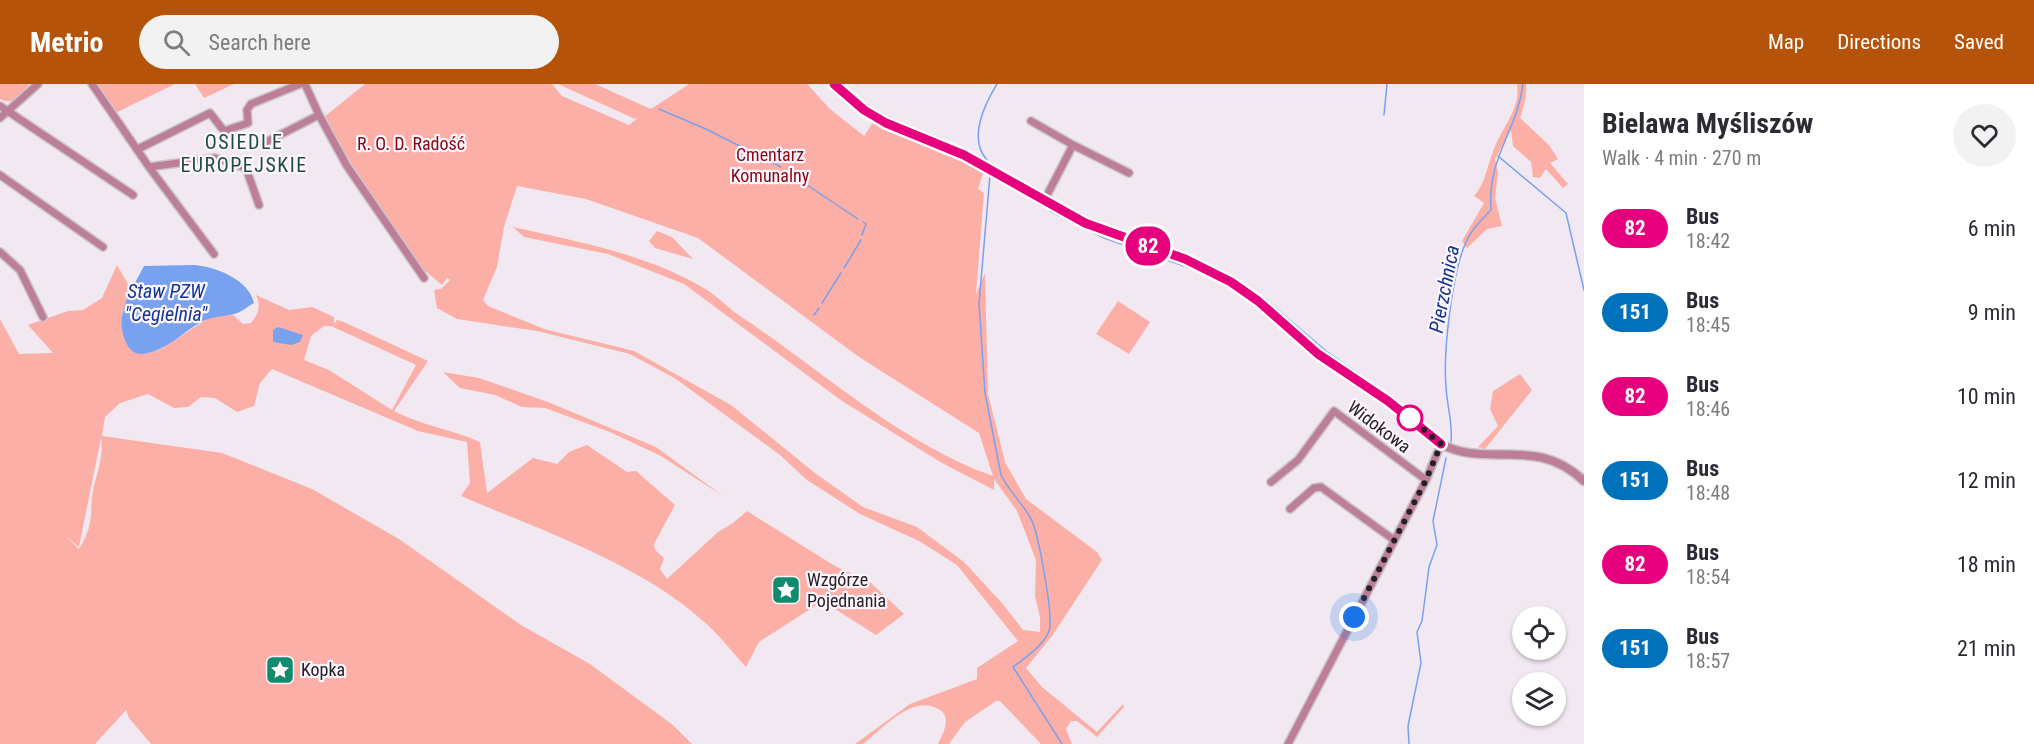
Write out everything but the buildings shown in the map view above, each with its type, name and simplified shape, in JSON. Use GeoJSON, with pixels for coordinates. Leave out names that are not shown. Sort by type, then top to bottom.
{"type":"FeatureCollection","features":[{"type":"Feature","properties":{"kind":"street"},"geometry":{"type":"LineString","coordinates":[[92,84],[149,167],[214,254]]}},
{"type":"Feature","properties":{"kind":"street"},"geometry":{"type":"LineString","coordinates":[[138,149],[210,113],[224,131],[248,123],[247,110],[251,104],[300,84]]}},
{"type":"Feature","properties":{"kind":"street"},"geometry":{"type":"LineString","coordinates":[[304,84],[347,166],[424,278]]}},
{"type":"Feature","properties":{"kind":"street"},"geometry":{"type":"LineString","coordinates":[[834,84],[864,110],[886,123],[964,155],[1095,228],[1185,259],[1231,282],[1258,301],[1318,354],[1388,401],[1441,444],[1469,454],[1526,453],[1543,457],[1563,466],[1584,481]]}},
{"type":"Feature","properties":{"kind":"street"},"geometry":{"type":"LineString","coordinates":[[3,109],[16,106],[35,85]]}},
{"type":"Feature","properties":{"kind":"street"},"geometry":{"type":"LineString","coordinates":[[0,118],[3,109]]}},
{"type":"Feature","properties":{"kind":"street"},"geometry":{"type":"LineString","coordinates":[[3,109],[133,195]]}},
{"type":"Feature","properties":{"kind":"street"},"geometry":{"type":"LineString","coordinates":[[264,143],[319,115]]}},
{"type":"Feature","properties":{"kind":"street"},"geometry":{"type":"LineString","coordinates":[[1031,121],[1129,173]]}},
{"type":"Feature","properties":{"kind":"street"},"geometry":{"type":"LineString","coordinates":[[1044,201],[1073,145]]}},
{"type":"Feature","properties":{"kind":"street"},"geometry":{"type":"LineString","coordinates":[[149,167],[222,158],[246,168],[259,205]]}},
{"type":"Feature","properties":{"kind":"street"},"geometry":{"type":"LineString","coordinates":[[0,175],[103,247]]}},
{"type":"Feature","properties":{"kind":"street"},"geometry":{"type":"LineString","coordinates":[[0,252],[20,270],[43,317]]}},
{"type":"Feature","properties":{"kind":"street","name":"Widokowa"},"geometry":{"type":"LineString","coordinates":[[1271,482],[1298,460],[1334,411],[1426,480]]}},
{"type":"Feature","properties":{"kind":"street"},"geometry":{"type":"LineString","coordinates":[[1288,744],[1426,480],[1441,444]]}},
{"type":"Feature","properties":{"kind":"street"},"geometry":{"type":"LineString","coordinates":[[1290,509],[1314,488],[1321,487],[1394,540]]}},
{"type":"Feature","properties":{"kind":"green space"},"geometry":{"type":"Polygon","coordinates":[[[0,84],[29,84],[13,100],[5,101],[0,99],[0,84]]]}},
{"type":"Feature","properties":{"kind":"green space"},"geometry":{"type":"Polygon","coordinates":[[[92,84],[175,84],[113,114],[92,84]]]}},
{"type":"Feature","properties":{"kind":"green space"},"geometry":{"type":"Polygon","coordinates":[[[195,84],[234,84],[204,98],[195,84]]]}},
{"type":"Feature","properties":{"kind":"green space"},"geometry":{"type":"Polygon","coordinates":[[[365,84],[552,84],[562,96],[629,125],[639,117],[635,119],[558,84],[595,84],[651,109],[689,84],[807,84],[830,109],[864,136],[872,124],[880,123],[953,153],[984,170],[978,189],[984,193],[976,294],[985,273],[988,394],[1005,462],[1026,499],[1097,552],[1102,560],[1052,636],[1026,668],[1042,687],[1097,732],[1123,704],[1124,707],[1097,737],[1077,721],[1071,721],[1066,729],[1072,744],[1041,744],[1000,701],[996,701],[965,722],[949,744],[938,744],[946,721],[944,713],[930,706],[920,706],[899,715],[863,744],[855,744],[910,704],[977,679],[977,668],[1018,641],[957,565],[919,541],[860,514],[807,480],[780,455],[676,379],[630,354],[537,331],[457,319],[437,308],[434,290],[441,289],[450,280],[447,278],[442,285],[418,265],[324,122],[324,117],[365,84]],[[517,186],[504,227],[497,267],[483,300],[488,306],[544,329],[634,351],[731,405],[815,473],[863,507],[917,527],[964,562],[1002,603],[1023,630],[1040,632],[1040,617],[1035,596],[1036,560],[1017,511],[994,479],[994,490],[942,463],[842,401],[684,284],[608,254],[524,237],[513,227],[637,258],[684,278],[712,293],[738,315],[894,426],[959,462],[993,476],[979,433],[859,357],[698,238],[586,199],[517,186]]]}},
{"type":"Feature","properties":{"kind":"green space"},"geometry":{"type":"Polygon","coordinates":[[[1517,84],[1526,84],[1525,101],[1520,118],[1549,145],[1558,159],[1550,163],[1568,184],[1563,188],[1546,169],[1540,178],[1533,177],[1531,162],[1513,146],[1511,130],[1495,159],[1498,173],[1495,198],[1502,226],[1487,229],[1467,248],[1462,241],[1484,203],[1474,196],[1486,174],[1497,141],[1514,110],[1517,84]]]}},
{"type":"Feature","properties":{"kind":"green space"},"geometry":{"type":"Polygon","coordinates":[[[657,231],[672,237],[693,259],[655,248],[649,241],[657,231]]]}},
{"type":"Feature","properties":{"kind":"green space"},"geometry":{"type":"Polygon","coordinates":[[[117,265],[131,289],[122,313],[127,343],[149,353],[163,348],[210,317],[233,315],[243,324],[251,323],[258,310],[256,295],[289,310],[312,307],[334,317],[334,324],[337,320],[344,322],[428,361],[394,411],[480,442],[487,493],[533,458],[557,464],[569,452],[587,445],[627,472],[636,471],[675,505],[654,544],[655,550],[664,558],[660,569],[667,579],[718,532],[747,511],[835,566],[871,583],[904,614],[876,635],[835,609],[826,599],[759,642],[746,667],[708,625],[677,600],[649,582],[587,549],[461,496],[470,483],[467,442],[418,431],[272,369],[260,383],[254,406],[237,412],[215,398],[201,397],[188,407],[174,408],[148,394],[120,403],[105,417],[102,436],[222,453],[312,489],[399,539],[521,625],[590,664],[673,725],[692,744],[151,744],[129,718],[126,710],[95,744],[0,744],[0,319],[19,354],[53,353],[28,325],[68,311],[83,310],[102,298],[117,265]],[[324,326],[311,336],[304,360],[329,370],[392,410],[416,365],[331,326],[324,326]],[[101,438],[79,547],[66,536],[79,549],[89,526],[93,490],[101,458],[101,438]]]}},
{"type":"Feature","properties":{"kind":"green space"},"geometry":{"type":"Polygon","coordinates":[[[1118,301],[1150,322],[1129,354],[1096,334],[1118,301]]]}},
{"type":"Feature","properties":{"kind":"green space"},"geometry":{"type":"Polygon","coordinates":[[[443,372],[479,378],[548,402],[656,447],[723,496],[661,456],[610,432],[545,408],[522,407],[495,395],[460,388],[443,372]]]}},
{"type":"Feature","properties":{"kind":"green space"},"geometry":{"type":"Polygon","coordinates":[[[1520,374],[1532,390],[1485,449],[1478,447],[1498,426],[1490,409],[1493,391],[1520,374]]]}},
{"type":"Feature","properties":{"kind":"water","name":"Staw PZW \"Cegielnia\""},"geometry":{"type":"Polygon","coordinates":[[[193,265],[211,268],[229,275],[245,287],[254,303],[237,313],[203,321],[156,351],[142,354],[132,351],[123,336],[122,315],[129,294],[144,266],[193,265]]]}},
{"type":"Feature","properties":{"kind":"water"},"geometry":{"type":"Polygon","coordinates":[[[278,327],[303,335],[300,342],[291,345],[273,342],[273,330],[278,327]]]}},
{"type":"Feature","properties":{"kind":"waterway"},"geometry":{"type":"LineString","coordinates":[[842,84],[858,99]]}},
{"type":"Feature","properties":{"kind":"waterway"},"geometry":{"type":"LineString","coordinates":[[987,160],[981,152],[978,132],[983,112],[997,84]]}},
{"type":"Feature","properties":{"kind":"waterway"},"geometry":{"type":"LineString","coordinates":[[1384,115],[1387,84]]}},
{"type":"Feature","properties":{"kind":"waterway","name":"Pierzchnica"},"geometry":{"type":"LineString","coordinates":[[1451,442],[1445,372],[1447,333],[1457,269],[1468,238],[1491,210],[1493,175],[1520,101],[1523,84]]}},
{"type":"Feature","properties":{"kind":"waterway"},"geometry":{"type":"LineString","coordinates":[[659,109],[706,129],[781,167]]}},
{"type":"Feature","properties":{"kind":"waterway"},"geometry":{"type":"LineString","coordinates":[[926,134],[990,163]]}},
{"type":"Feature","properties":{"kind":"waterway"},"geometry":{"type":"LineString","coordinates":[[912,140],[960,158],[983,171]]}},
{"type":"Feature","properties":{"kind":"waterway"},"geometry":{"type":"LineString","coordinates":[[1498,156],[1566,213],[1584,290]]}},
{"type":"Feature","properties":{"kind":"waterway"},"geometry":{"type":"LineString","coordinates":[[990,163],[1043,195]]}},
{"type":"Feature","properties":{"kind":"waterway"},"geometry":{"type":"LineString","coordinates":[[786,171],[858,219]]}},
{"type":"Feature","properties":{"kind":"waterway"},"geometry":{"type":"LineString","coordinates":[[990,175],[979,304],[985,393],[1001,475],[1030,517],[1037,538],[1050,623],[1049,631],[1043,641],[1013,667],[1062,744]]}},
{"type":"Feature","properties":{"kind":"waterway"},"geometry":{"type":"LineString","coordinates":[[990,176],[1042,206]]}},
{"type":"Feature","properties":{"kind":"waterway"},"geometry":{"type":"LineString","coordinates":[[1050,199],[1103,226],[1205,264]]}},
{"type":"Feature","properties":{"kind":"waterway"},"geometry":{"type":"LineString","coordinates":[[1050,211],[1104,238],[1187,267]]}},
{"type":"Feature","properties":{"kind":"waterway"},"geometry":{"type":"LineString","coordinates":[[862,235],[866,224],[863,222]]}},
{"type":"Feature","properties":{"kind":"waterway"},"geometry":{"type":"LineString","coordinates":[[844,268],[861,240]]}},
{"type":"Feature","properties":{"kind":"waterway"},"geometry":{"type":"LineString","coordinates":[[1212,267],[1233,277],[1265,299],[1326,351],[1389,395],[1442,438]]}},
{"type":"Feature","properties":{"kind":"waterway"},"geometry":{"type":"LineString","coordinates":[[822,303],[841,273]]}},
{"type":"Feature","properties":{"kind":"waterway"},"geometry":{"type":"LineString","coordinates":[[814,315],[819,308]]}},
{"type":"Feature","properties":{"kind":"waterway","name":"Pierzchnica"},"geometry":{"type":"LineString","coordinates":[[1409,744],[1408,726],[1421,663],[1417,632],[1422,621],[1429,567],[1437,545],[1433,521],[1446,458]]}},
{"type":"Feature","properties":{"kind":"bus line","name":"82"},"geometry":{"type":"LineString","coordinates":[[834,84],[864,110],[886,123],[964,155],[1085,223],[1110,234],[1185,259],[1231,282],[1258,301],[1306,345],[1401,410],[1441,444]]}},
{"type":"Feature","properties":{"kind":"place","name":"Wzgórze Pojednania"},"geometry":{"type":"Point","coordinates":[786,590]}},
{"type":"Feature","properties":{"kind":"place","name":"Kopka"},"geometry":{"type":"Point","coordinates":[280,670]}},
{"type":"Feature","properties":{"kind":"district","name":"OSIEDLE EUROPEJSKIE"},"geometry":{"type":"Point","coordinates":[244,154]}},
{"type":"Feature","properties":{"kind":"route"},"geometry":{"type":"LineString","coordinates":[[1354,617],[1426,480],[1441,444],[1410,418]]}},
{"type":"Feature","properties":{"kind":"park label","name":"R. O. D. Radość"},"geometry":{"type":"Point","coordinates":[411,144]}},
{"type":"Feature","properties":{"kind":"park label","name":"Cmentarz Komunalny"},"geometry":{"type":"Point","coordinates":[770,166]}}]}
